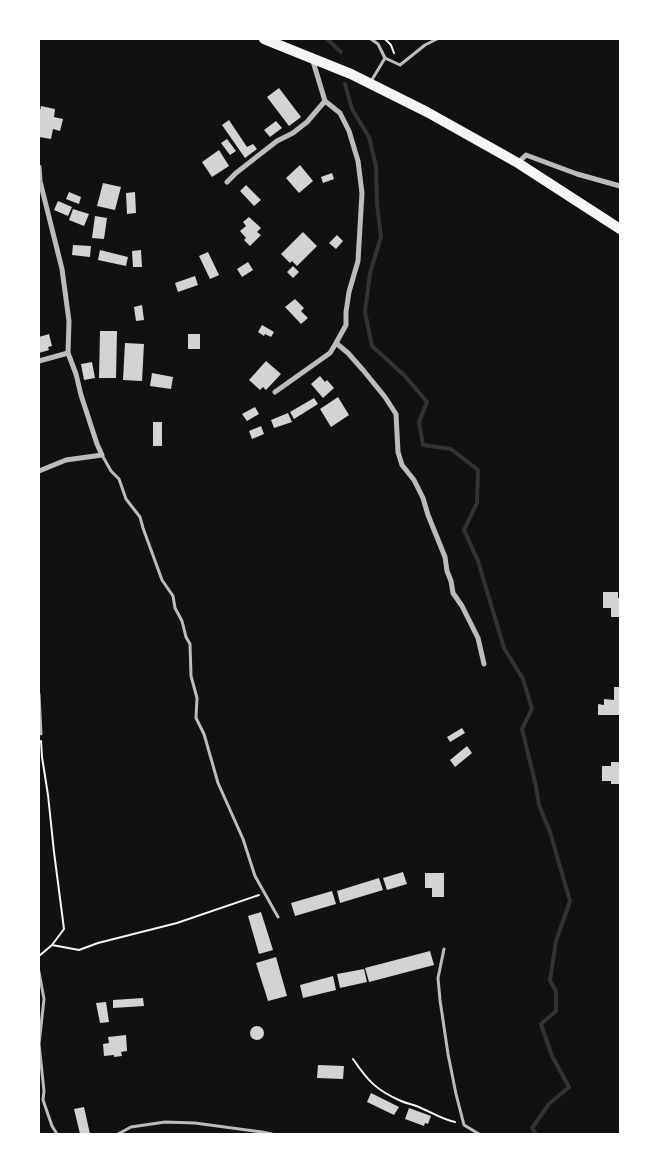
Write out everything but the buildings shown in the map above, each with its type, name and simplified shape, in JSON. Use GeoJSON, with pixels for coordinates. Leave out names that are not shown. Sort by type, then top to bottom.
{"type":"FeatureCollection","features":[{"type":"Feature","properties":{"kind":"main road"},"geometry":{"type":"LineString","coordinates":[[264,39],[351,74],[428,112],[518,163],[620,229]]}},
{"type":"Feature","properties":{"kind":"street"},"geometry":{"type":"LineString","coordinates":[[275,392],[330,353],[346,325],[349,292],[358,261],[362,193],[358,161],[349,131],[340,114],[325,101],[312,58]]}},
{"type":"Feature","properties":{"kind":"street"},"geometry":{"type":"LineString","coordinates":[[227,182],[277,141],[307,122],[325,101]]}},
{"type":"Feature","properties":{"kind":"street"},"geometry":{"type":"LineString","coordinates":[[518,163],[526,155],[577,174],[620,186]]}},
{"type":"Feature","properties":{"kind":"street"},"geometry":{"type":"LineString","coordinates":[[39,167],[40,181],[62,269],[69,320],[68,353],[102,455],[66,460],[39,471]]}},
{"type":"Feature","properties":{"kind":"street"},"geometry":{"type":"LineString","coordinates":[[336,343],[363,370],[396,414],[398,452],[402,465],[414,480],[423,498],[428,516],[445,557],[452,593],[462,606],[478,638],[484,664]]}},
{"type":"Feature","properties":{"kind":"street"},"geometry":{"type":"LineString","coordinates":[[39,361],[68,353]]}},
{"type":"Feature","properties":{"kind":"lane"},"geometry":{"type":"LineString","coordinates":[[371,39],[378,44],[385,58],[400,65],[425,45],[437,39]]}},
{"type":"Feature","properties":{"kind":"lane"},"geometry":{"type":"LineString","coordinates":[[370,83],[385,58]]}},
{"type":"Feature","properties":{"kind":"lane"},"geometry":{"type":"LineString","coordinates":[[102,455],[119,480],[126,499],[140,517],[162,580],[173,596],[175,608],[190,644],[192,676],[197,698],[196,718],[204,734],[218,783],[243,839],[255,876],[278,917]]}},
{"type":"Feature","properties":{"kind":"lane"},"geometry":{"type":"LineString","coordinates":[[39,694],[41,734]]}},
{"type":"Feature","properties":{"kind":"lane"},"geometry":{"type":"LineString","coordinates":[[444,949],[438,978],[448,1054],[464,1125],[479,1134]]}},
{"type":"Feature","properties":{"kind":"lane"},"geometry":{"type":"LineString","coordinates":[[39,972],[44,999],[39,1044],[44,1091],[43,1100],[52,1126],[57,1134]]}},
{"type":"Feature","properties":{"kind":"lane"},"geometry":{"type":"LineString","coordinates":[[118,1134],[131,1127],[165,1122],[272,1134]]}},
{"type":"Feature","properties":{"kind":"path"},"geometry":{"type":"LineString","coordinates":[[385,39],[391,45],[395,58],[393,62]]}},
{"type":"Feature","properties":{"kind":"path"},"geometry":{"type":"LineString","coordinates":[[39,956],[52,945],[64,929],[42,757],[41,734]]}},
{"type":"Feature","properties":{"kind":"path"},"geometry":{"type":"LineString","coordinates":[[52,945],[79,950],[98,942],[177,923],[265,893]]}},
{"type":"Feature","properties":{"kind":"path"},"geometry":{"type":"LineString","coordinates":[[353,1059],[365,1077],[388,1095],[422,1108],[442,1119],[464,1125]]}},
{"type":"Feature","properties":{"kind":"waterway"},"geometry":{"type":"LineString","coordinates":[[327,39],[341,52]]}},
{"type":"Feature","properties":{"kind":"waterway"},"geometry":{"type":"LineString","coordinates":[[345,84],[352,109],[369,137],[376,166],[377,204],[381,237],[370,273],[365,312],[372,346],[405,376],[427,402],[419,422],[423,445],[451,449],[478,470],[477,503],[464,530],[478,561],[504,648],[523,679],[532,709],[522,729],[539,805],[550,832],[570,901],[556,941],[550,980],[556,992],[556,1011],[541,1024],[552,1056],[569,1087],[549,1104],[532,1128],[536,1134]]}}]}
